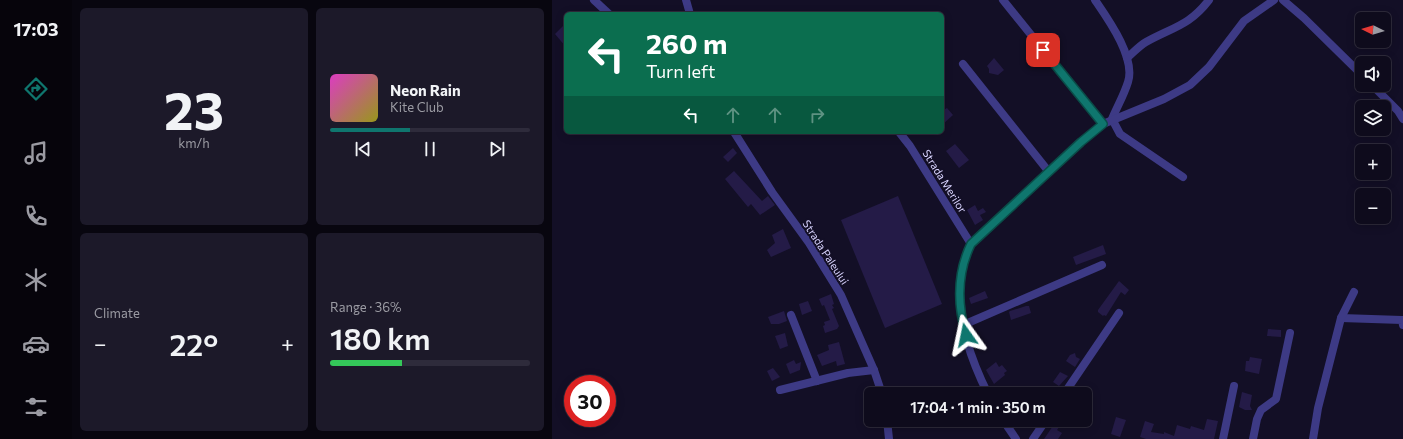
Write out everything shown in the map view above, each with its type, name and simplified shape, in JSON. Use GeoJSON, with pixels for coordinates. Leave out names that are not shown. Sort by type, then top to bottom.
{"type":"FeatureCollection","features":[{"type":"Feature","properties":{"kind":"street"},"geometry":{"type":"LineString","coordinates":[[594,0],[607,12]]}},
{"type":"Feature","properties":{"kind":"street"},"geometry":{"type":"LineString","coordinates":[[686,0],[689,12]]}},
{"type":"Feature","properties":{"kind":"street"},"geometry":{"type":"LineString","coordinates":[[1003,0],[1103,124]]}},
{"type":"Feature","properties":{"kind":"street"},"geometry":{"type":"LineString","coordinates":[[1127,58],[1144,43],[1179,27],[1196,16],[1209,0]]}},
{"type":"Feature","properties":{"kind":"street"},"geometry":{"type":"LineString","coordinates":[[984,387],[976,370],[963,325],[959,298],[960,276],[963,260],[971,244],[1081,142],[1103,124],[1112,119],[1164,99],[1190,85],[1209,67],[1244,21],[1274,0]]}},
{"type":"Feature","properties":{"kind":"street"},"geometry":{"type":"LineString","coordinates":[[1283,0],[1304,18],[1355,68]]}},
{"type":"Feature","properties":{"kind":"street"},"geometry":{"type":"LineString","coordinates":[[1098,2],[1116,32],[1127,58],[1129,81],[1112,119]]}},
{"type":"Feature","properties":{"kind":"street"},"geometry":{"type":"LineString","coordinates":[[963,64],[1049,172]]}},
{"type":"Feature","properties":{"kind":"street"},"geometry":{"type":"LineString","coordinates":[[1379,92],[1398,111],[1403,119]]}},
{"type":"Feature","properties":{"kind":"street"},"geometry":{"type":"LineString","coordinates":[[1112,119],[1120,134],[1183,177]]}},
{"type":"Feature","properties":{"kind":"street","name":"Strada Paleului"},"geometry":{"type":"LineString","coordinates":[[735,134],[772,192],[809,243],[841,295],[874,370],[880,387]]}},
{"type":"Feature","properties":{"kind":"street","name":"Strada Merilor"},"geometry":{"type":"LineString","coordinates":[[901,134],[910,146],[971,244]]}},
{"type":"Feature","properties":{"kind":"street"},"geometry":{"type":"LineString","coordinates":[[963,325],[1102,265]]}},
{"type":"Feature","properties":{"kind":"street"},"geometry":{"type":"LineString","coordinates":[[1313,439],[1318,408],[1341,318],[1354,292]]}},
{"type":"Feature","properties":{"kind":"street"},"geometry":{"type":"LineString","coordinates":[[1069,387],[1118,313]]}},
{"type":"Feature","properties":{"kind":"street"},"geometry":{"type":"LineString","coordinates":[[791,315],[818,381]]}},
{"type":"Feature","properties":{"kind":"street"},"geometry":{"type":"LineString","coordinates":[[1341,318],[1402,320],[1403,325]]}},
{"type":"Feature","properties":{"kind":"street"},"geometry":{"type":"LineString","coordinates":[[1253,439],[1257,419],[1262,410],[1276,399],[1290,333]]}},
{"type":"Feature","properties":{"kind":"street"},"geometry":{"type":"LineString","coordinates":[[780,390],[848,373],[874,370]]}},
{"type":"Feature","properties":{"kind":"street"},"geometry":{"type":"LineString","coordinates":[[1224,439],[1234,386]]}},
{"type":"Feature","properties":{"kind":"street"},"geometry":{"type":"LineString","coordinates":[[888,427],[889,439]]}},
{"type":"Feature","properties":{"kind":"street"},"geometry":{"type":"LineString","coordinates":[[1007,427],[1016,439]]}},
{"type":"Feature","properties":{"kind":"street"},"geometry":{"type":"LineString","coordinates":[[1033,439],[1041,427]]}},
{"type":"Feature","properties":{"kind":"building"},"geometry":{"type":"Polygon","coordinates":[[[563,26],[564,27],[564,45],[555,34],[563,26]]]}},
{"type":"Feature","properties":{"kind":"building"},"geometry":{"type":"Polygon","coordinates":[[[994,58],[1004,70],[998,75],[989,73],[987,66],[994,58]]]}},
{"type":"Feature","properties":{"kind":"building"},"geometry":{"type":"Polygon","coordinates":[[[947,108],[953,115],[944,123],[944,110],[947,108]]]}},
{"type":"Feature","properties":{"kind":"building"},"geometry":{"type":"Polygon","coordinates":[[[955,144],[969,160],[959,168],[946,151],[955,144]]]}},
{"type":"Feature","properties":{"kind":"building"},"geometry":{"type":"Polygon","coordinates":[[[733,148],[737,153],[728,162],[723,157],[733,148]]]}},
{"type":"Feature","properties":{"kind":"building"},"geometry":{"type":"Polygon","coordinates":[[[734,171],[762,201],[768,196],[775,205],[760,215],[751,204],[748,207],[725,179],[734,171]]]}},
{"type":"Feature","properties":{"kind":"building"},"geometry":{"type":"Polygon","coordinates":[[[898,196],[942,304],[885,328],[841,220],[898,196]]]}},
{"type":"Feature","properties":{"kind":"building"},"geometry":{"type":"Polygon","coordinates":[[[975,205],[978,211],[983,208],[986,212],[980,215],[983,220],[975,225],[967,210],[975,205]]]}},
{"type":"Feature","properties":{"kind":"building"},"geometry":{"type":"Polygon","coordinates":[[[783,229],[791,248],[771,257],[767,250],[775,243],[772,235],[783,229]]]}},
{"type":"Feature","properties":{"kind":"building"},"geometry":{"type":"Polygon","coordinates":[[[1103,245],[1106,254],[1076,265],[1073,257],[1103,245]]]}},
{"type":"Feature","properties":{"kind":"building"},"geometry":{"type":"Polygon","coordinates":[[[1119,281],[1129,290],[1125,295],[1121,292],[1106,316],[1103,316],[1098,312],[1098,310],[1119,281]]]}},
{"type":"Feature","properties":{"kind":"building"},"geometry":{"type":"Polygon","coordinates":[[[985,291],[988,298],[971,304],[969,298],[985,291]]]}},
{"type":"Feature","properties":{"kind":"building"},"geometry":{"type":"Polygon","coordinates":[[[831,294],[834,304],[832,305],[834,308],[832,309],[839,326],[837,329],[825,333],[823,326],[825,325],[824,322],[830,320],[824,305],[822,306],[819,299],[831,294]]]}},
{"type":"Feature","properties":{"kind":"building"},"geometry":{"type":"Polygon","coordinates":[[[808,301],[812,311],[802,315],[799,304],[808,301]]]}},
{"type":"Feature","properties":{"kind":"building"},"geometry":{"type":"Polygon","coordinates":[[[1029,306],[1031,313],[1011,320],[1010,311],[1029,306]]]}},
{"type":"Feature","properties":{"kind":"building"},"geometry":{"type":"Polygon","coordinates":[[[784,311],[787,321],[779,324],[771,324],[768,317],[784,311]]]}},
{"type":"Feature","properties":{"kind":"building"},"geometry":{"type":"Polygon","coordinates":[[[1268,329],[1281,330],[1281,337],[1267,336],[1268,329]]]}},
{"type":"Feature","properties":{"kind":"building"},"geometry":{"type":"Polygon","coordinates":[[[785,333],[788,346],[780,349],[775,336],[785,333]]]}},
{"type":"Feature","properties":{"kind":"building"},"geometry":{"type":"Polygon","coordinates":[[[839,342],[845,364],[837,366],[836,361],[822,366],[817,355],[829,350],[828,345],[839,342]]]}},
{"type":"Feature","properties":{"kind":"building"},"geometry":{"type":"Polygon","coordinates":[[[1075,353],[1076,357],[1080,359],[1075,367],[1066,361],[1070,355],[1075,353]]]}},
{"type":"Feature","properties":{"kind":"building"},"geometry":{"type":"Polygon","coordinates":[[[1250,357],[1262,359],[1259,374],[1245,371],[1246,361],[1249,361],[1250,357]]]}},
{"type":"Feature","properties":{"kind":"building"},"geometry":{"type":"Polygon","coordinates":[[[794,360],[796,364],[801,362],[800,370],[790,374],[786,364],[794,360]]]}},
{"type":"Feature","properties":{"kind":"building"},"geometry":{"type":"Polygon","coordinates":[[[996,362],[999,367],[1002,365],[1007,371],[1004,373],[1005,375],[994,384],[986,370],[996,362]]]}},
{"type":"Feature","properties":{"kind":"building"},"geometry":{"type":"Polygon","coordinates":[[[773,368],[780,377],[772,381],[767,371],[773,368]]]}},
{"type":"Feature","properties":{"kind":"building"},"geometry":{"type":"Polygon","coordinates":[[[1060,372],[1068,376],[1059,386],[1053,382],[1060,372]]]}},
{"type":"Feature","properties":{"kind":"building"},"geometry":{"type":"Polygon","coordinates":[[[1242,392],[1252,395],[1250,406],[1252,410],[1245,410],[1239,407],[1242,392]]]}},
{"type":"Feature","properties":{"kind":"building"},"geometry":{"type":"Polygon","coordinates":[[[1116,417],[1126,420],[1120,437],[1111,434],[1116,417]]]}},
{"type":"Feature","properties":{"kind":"building"},"geometry":{"type":"Polygon","coordinates":[[[1207,419],[1218,421],[1214,439],[1146,439],[1140,437],[1145,421],[1154,424],[1151,432],[1164,434],[1164,432],[1174,436],[1177,425],[1190,429],[1191,426],[1204,430],[1207,419]]]}},
{"type":"Feature","properties":{"kind":"building"},"geometry":{"type":"Polygon","coordinates":[[[1052,427],[1059,427],[1057,430],[1062,433],[1058,439],[1044,439],[1052,427]]]}},
{"type":"Feature","properties":{"kind":"route"},"geometry":{"type":"LineString","coordinates":[[966,335],[959,298],[960,276],[963,260],[971,244],[1081,142],[1103,124],[1043,50]]}}]}
